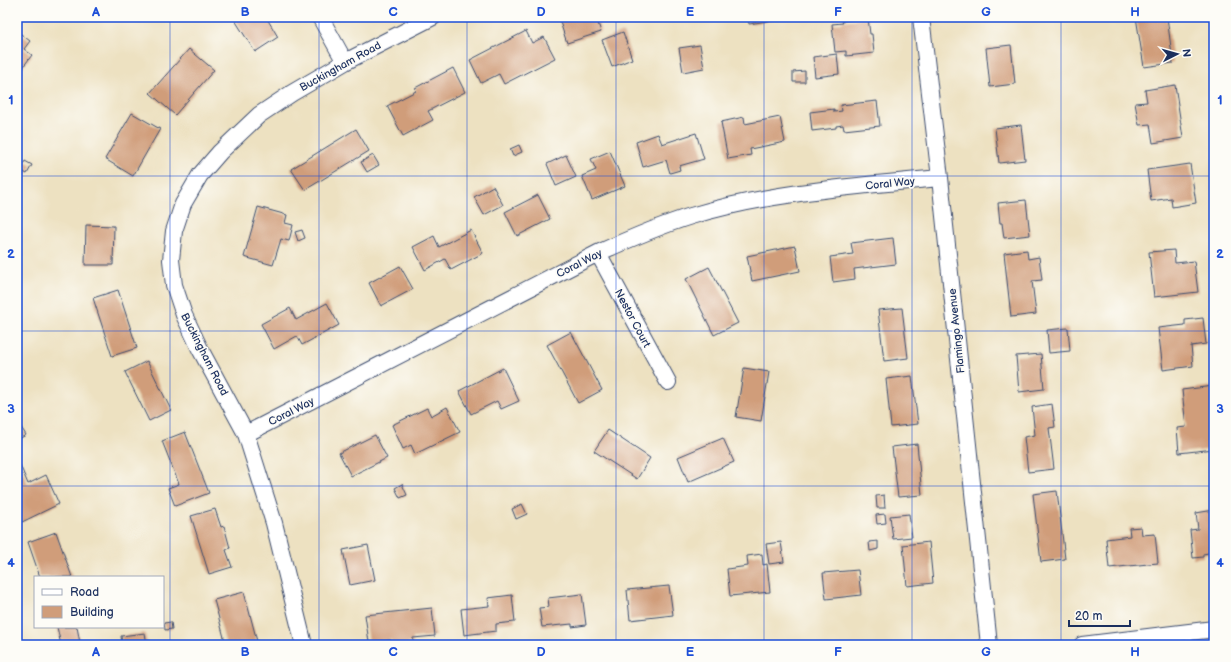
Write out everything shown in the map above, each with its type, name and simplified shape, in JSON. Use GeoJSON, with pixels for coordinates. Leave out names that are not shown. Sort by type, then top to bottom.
{"type":"FeatureCollection","features":[{"type":"Feature","properties":{"kind":"street"},"geometry":{"type":"LineString","coordinates":[[320,17],[345,62]]}},
{"type":"Feature","properties":{"kind":"street","name":"Buckingham Road"},"geometry":{"type":"LineString","coordinates":[[304,645],[274,523],[246,434],[200,349],[184,315],[174,286],[171,260],[174,231],[183,204],[200,175],[220,152],[259,115],[292,93],[345,62],[433,17]]}},
{"type":"Feature","properties":{"kind":"street","name":"Flamingo Avenue"},"geometry":{"type":"LineString","coordinates":[[921,17],[940,178],[989,645]]}},
{"type":"Feature","properties":{"kind":"street","name":"Coral Way"},"geometry":{"type":"LineString","coordinates":[[246,434],[598,253],[643,233],[692,216],[750,201],[818,191],[940,178]]}},
{"type":"Feature","properties":{"kind":"street","name":"Nestor Court"},"geometry":{"type":"LineString","coordinates":[[598,253],[668,382]]}},
{"type":"Feature","properties":{"kind":"street"},"geometry":{"type":"LineString","coordinates":[[1082,645],[1214,629]]}},
{"type":"Feature","properties":{"kind":"building"},"geometry":{"type":"Polygon","coordinates":[[[233,17],[266,17],[278,37],[255,52],[233,17]]]}},
{"type":"Feature","properties":{"kind":"building"},"geometry":{"type":"Polygon","coordinates":[[[565,17],[596,17],[601,32],[567,43],[559,19],[565,17]]]}},
{"type":"Feature","properties":{"kind":"building"},"geometry":{"type":"Polygon","coordinates":[[[636,17],[646,17],[646,18],[636,20],[636,17]]]}},
{"type":"Feature","properties":{"kind":"building"},"geometry":{"type":"Polygon","coordinates":[[[748,17],[772,17],[773,20],[749,24],[748,17]]]}},
{"type":"Feature","properties":{"kind":"building"},"geometry":{"type":"Polygon","coordinates":[[[1136,17],[1167,17],[1173,63],[1144,67],[1136,17]]]}},
{"type":"Feature","properties":{"kind":"building"},"geometry":{"type":"Polygon","coordinates":[[[868,18],[870,34],[872,34],[874,53],[846,56],[846,51],[835,52],[832,24],[843,23],[842,21],[868,18]]]}},
{"type":"Feature","properties":{"kind":"building"},"geometry":{"type":"Polygon","coordinates":[[[17,31],[30,41],[24,49],[32,55],[17,75],[17,31]]]}},
{"type":"Feature","properties":{"kind":"building"},"geometry":{"type":"Polygon","coordinates":[[[526,31],[532,43],[544,37],[555,58],[504,84],[499,74],[481,83],[470,60],[526,31]]]}},
{"type":"Feature","properties":{"kind":"building"},"geometry":{"type":"Polygon","coordinates":[[[623,32],[632,59],[612,67],[602,40],[623,32]]]}},
{"type":"Feature","properties":{"kind":"building"},"geometry":{"type":"Polygon","coordinates":[[[700,45],[704,68],[683,72],[679,48],[700,45]]]}},
{"type":"Feature","properties":{"kind":"building"},"geometry":{"type":"Polygon","coordinates":[[[1011,45],[1015,84],[990,87],[986,48],[1011,45]]]}},
{"type":"Feature","properties":{"kind":"building"},"geometry":{"type":"Polygon","coordinates":[[[189,49],[214,70],[175,115],[150,93],[189,49]]]}},
{"type":"Feature","properties":{"kind":"building"},"geometry":{"type":"Polygon","coordinates":[[[837,54],[839,74],[815,77],[813,57],[837,54]]]}},
{"type":"Feature","properties":{"kind":"building"},"geometry":{"type":"Polygon","coordinates":[[[453,68],[465,92],[428,111],[433,120],[403,136],[387,106],[416,91],[415,88],[453,68]]]}},
{"type":"Feature","properties":{"kind":"building"},"geometry":{"type":"Polygon","coordinates":[[[805,71],[805,82],[793,82],[793,72],[805,71]]]}},
{"type":"Feature","properties":{"kind":"building"},"geometry":{"type":"Polygon","coordinates":[[[1175,85],[1183,138],[1153,143],[1150,124],[1139,125],[1135,103],[1147,102],[1145,90],[1175,85]]]}},
{"type":"Feature","properties":{"kind":"building"},"geometry":{"type":"Polygon","coordinates":[[[877,101],[880,126],[844,130],[843,125],[836,126],[836,128],[812,131],[810,112],[834,109],[834,112],[842,111],[841,105],[877,101]]]}},
{"type":"Feature","properties":{"kind":"building"},"geometry":{"type":"Polygon","coordinates":[[[132,113],[160,129],[133,176],[105,159],[132,113]]]}},
{"type":"Feature","properties":{"kind":"building"},"geometry":{"type":"Polygon","coordinates":[[[744,117],[745,124],[780,117],[785,142],[750,149],[751,155],[728,159],[721,122],[744,117]]]}},
{"type":"Feature","properties":{"kind":"building"},"geometry":{"type":"Polygon","coordinates":[[[1021,125],[1025,160],[999,163],[995,128],[1021,125]]]}},
{"type":"Feature","properties":{"kind":"building"},"geometry":{"type":"Polygon","coordinates":[[[356,129],[369,151],[305,190],[291,169],[356,129]]]}},
{"type":"Feature","properties":{"kind":"building"},"geometry":{"type":"Polygon","coordinates":[[[696,133],[704,159],[679,166],[680,170],[670,173],[666,160],[643,167],[636,142],[658,134],[662,144],[696,133]]]}},
{"type":"Feature","properties":{"kind":"building"},"geometry":{"type":"Polygon","coordinates":[[[519,145],[522,152],[513,156],[510,149],[519,145]]]}},
{"type":"Feature","properties":{"kind":"building"},"geometry":{"type":"Polygon","coordinates":[[[610,151],[625,186],[592,200],[582,176],[596,170],[591,159],[610,151]]]}},
{"type":"Feature","properties":{"kind":"building"},"geometry":{"type":"Polygon","coordinates":[[[373,155],[379,165],[367,172],[361,162],[373,155]]]}},
{"type":"Feature","properties":{"kind":"building"},"geometry":{"type":"Polygon","coordinates":[[[566,155],[576,177],[556,186],[547,164],[566,155]]]}},
{"type":"Feature","properties":{"kind":"building"},"geometry":{"type":"Polygon","coordinates":[[[25,161],[32,165],[27,174],[20,170],[25,161]]]}},
{"type":"Feature","properties":{"kind":"building"},"geometry":{"type":"Polygon","coordinates":[[[1190,164],[1196,203],[1172,207],[1171,198],[1151,201],[1147,170],[1190,164]]]}},
{"type":"Feature","properties":{"kind":"building"},"geometry":{"type":"Polygon","coordinates":[[[493,186],[503,205],[484,215],[474,197],[493,186]]]}},
{"type":"Feature","properties":{"kind":"building"},"geometry":{"type":"Polygon","coordinates":[[[538,195],[550,219],[517,236],[505,212],[538,195]]]}},
{"type":"Feature","properties":{"kind":"building"},"geometry":{"type":"Polygon","coordinates":[[[1026,200],[1030,235],[1004,238],[1002,223],[1000,223],[998,203],[1026,200]]]}},
{"type":"Feature","properties":{"kind":"building"},"geometry":{"type":"Polygon","coordinates":[[[258,207],[287,215],[285,223],[293,225],[289,241],[281,239],[273,265],[244,257],[258,207]]]}},
{"type":"Feature","properties":{"kind":"building"},"geometry":{"type":"Polygon","coordinates":[[[86,225],[114,226],[113,265],[85,265],[86,225]]]}},
{"type":"Feature","properties":{"kind":"building"},"geometry":{"type":"Polygon","coordinates":[[[302,230],[305,238],[298,241],[295,232],[302,230]]]}},
{"type":"Feature","properties":{"kind":"building"},"geometry":{"type":"Polygon","coordinates":[[[471,230],[483,253],[451,270],[445,259],[425,270],[413,247],[434,236],[439,247],[471,230]]]}},
{"type":"Feature","properties":{"kind":"building"},"geometry":{"type":"Polygon","coordinates":[[[893,238],[896,264],[854,269],[855,279],[833,282],[830,257],[853,254],[851,243],[893,238]]]}},
{"type":"Feature","properties":{"kind":"building"},"geometry":{"type":"Polygon","coordinates":[[[795,246],[800,271],[752,281],[747,256],[795,246]]]}},
{"type":"Feature","properties":{"kind":"building"},"geometry":{"type":"Polygon","coordinates":[[[1027,250],[1028,259],[1039,257],[1042,280],[1032,281],[1036,314],[1011,317],[1004,253],[1027,250]]]}},
{"type":"Feature","properties":{"kind":"building"},"geometry":{"type":"Polygon","coordinates":[[[1174,250],[1175,263],[1194,261],[1198,292],[1154,297],[1149,252],[1174,250]]]}},
{"type":"Feature","properties":{"kind":"building"},"geometry":{"type":"Polygon","coordinates":[[[400,266],[413,289],[381,306],[369,283],[400,266]]]}},
{"type":"Feature","properties":{"kind":"building"},"geometry":{"type":"Polygon","coordinates":[[[709,267],[738,323],[714,335],[686,279],[709,267]]]}},
{"type":"Feature","properties":{"kind":"building"},"geometry":{"type":"Polygon","coordinates":[[[118,290],[137,348],[112,356],[93,298],[118,290]]]}},
{"type":"Feature","properties":{"kind":"building"},"geometry":{"type":"Polygon","coordinates":[[[327,303],[339,325],[302,345],[297,336],[274,349],[261,324],[290,308],[296,320],[327,303]]]}},
{"type":"Feature","properties":{"kind":"building"},"geometry":{"type":"Polygon","coordinates":[[[902,308],[908,358],[884,361],[878,310],[902,308]]]}},
{"type":"Feature","properties":{"kind":"building"},"geometry":{"type":"Polygon","coordinates":[[[1203,318],[1206,344],[1191,346],[1193,366],[1163,370],[1158,328],[1185,325],[1185,320],[1203,318]]]}},
{"type":"Feature","properties":{"kind":"building"},"geometry":{"type":"Polygon","coordinates":[[[1068,328],[1070,351],[1049,353],[1047,330],[1068,328]]]}},
{"type":"Feature","properties":{"kind":"building"},"geometry":{"type":"Polygon","coordinates":[[[571,332],[602,390],[578,403],[547,345],[571,332]]]}},
{"type":"Feature","properties":{"kind":"building"},"geometry":{"type":"Polygon","coordinates":[[[1041,354],[1044,389],[1019,392],[1016,356],[1041,354]]]}},
{"type":"Feature","properties":{"kind":"building"},"geometry":{"type":"Polygon","coordinates":[[[147,361],[171,410],[149,421],[125,372],[147,361]]]}},
{"type":"Feature","properties":{"kind":"building"},"geometry":{"type":"Polygon","coordinates":[[[503,368],[519,401],[501,409],[497,401],[471,414],[459,391],[503,368]]]}},
{"type":"Feature","properties":{"kind":"building"},"geometry":{"type":"Polygon","coordinates":[[[744,368],[769,372],[761,421],[736,417],[744,368]]]}},
{"type":"Feature","properties":{"kind":"building"},"geometry":{"type":"Polygon","coordinates":[[[912,376],[918,424],[891,427],[886,379],[912,376]]]}},
{"type":"Feature","properties":{"kind":"building"},"geometry":{"type":"Polygon","coordinates":[[[1213,386],[1214,449],[1179,453],[1177,428],[1186,427],[1182,390],[1213,386]]]}},
{"type":"Feature","properties":{"kind":"building"},"geometry":{"type":"Polygon","coordinates":[[[1052,404],[1055,427],[1049,428],[1054,469],[1028,472],[1024,437],[1035,435],[1032,407],[1052,404]]]}},
{"type":"Feature","properties":{"kind":"building"},"geometry":{"type":"Polygon","coordinates":[[[447,407],[460,432],[415,454],[411,445],[403,449],[392,425],[427,408],[431,416],[447,407]]]}},
{"type":"Feature","properties":{"kind":"building"},"geometry":{"type":"Polygon","coordinates":[[[17,421],[26,435],[17,440],[17,421]]]}},
{"type":"Feature","properties":{"kind":"building"},"geometry":{"type":"Polygon","coordinates":[[[608,430],[650,458],[637,479],[594,451],[608,430]]]}},
{"type":"Feature","properties":{"kind":"building"},"geometry":{"type":"Polygon","coordinates":[[[185,432],[209,493],[175,506],[168,488],[179,484],[162,441],[185,432]]]}},
{"type":"Feature","properties":{"kind":"building"},"geometry":{"type":"Polygon","coordinates":[[[375,435],[387,458],[351,476],[339,453],[375,435]]]}},
{"type":"Feature","properties":{"kind":"building"},"geometry":{"type":"Polygon","coordinates":[[[723,438],[734,462],[688,482],[678,457],[723,438]]]}},
{"type":"Feature","properties":{"kind":"building"},"geometry":{"type":"Polygon","coordinates":[[[917,444],[922,495],[898,497],[892,447],[917,444]]]}},
{"type":"Feature","properties":{"kind":"building"},"geometry":{"type":"Polygon","coordinates":[[[20,465],[28,484],[46,475],[59,504],[22,522],[17,512],[17,466],[20,465]]]}},
{"type":"Feature","properties":{"kind":"building"},"geometry":{"type":"Polygon","coordinates":[[[402,484],[407,495],[400,498],[395,488],[402,484]]]}},
{"type":"Feature","properties":{"kind":"building"},"geometry":{"type":"Polygon","coordinates":[[[1057,491],[1065,559],[1041,562],[1033,494],[1057,491]]]}},
{"type":"Feature","properties":{"kind":"building"},"geometry":{"type":"Polygon","coordinates":[[[884,495],[885,508],[877,508],[876,496],[884,495]]]}},
{"type":"Feature","properties":{"kind":"building"},"geometry":{"type":"Polygon","coordinates":[[[522,504],[527,514],[516,519],[512,509],[522,504]]]}},
{"type":"Feature","properties":{"kind":"building"},"geometry":{"type":"Polygon","coordinates":[[[215,509],[221,527],[224,526],[230,548],[226,550],[232,567],[209,574],[191,516],[215,509]]]}},
{"type":"Feature","properties":{"kind":"building"},"geometry":{"type":"Polygon","coordinates":[[[1214,510],[1214,552],[1203,554],[1203,557],[1193,558],[1190,530],[1198,529],[1196,513],[1214,510]]]}},
{"type":"Feature","properties":{"kind":"building"},"geometry":{"type":"Polygon","coordinates":[[[885,514],[886,523],[877,524],[876,515],[885,514]]]}},
{"type":"Feature","properties":{"kind":"building"},"geometry":{"type":"Polygon","coordinates":[[[909,514],[912,537],[893,539],[890,516],[909,514]]]}},
{"type":"Feature","properties":{"kind":"building"},"geometry":{"type":"Polygon","coordinates":[[[1141,527],[1142,535],[1155,534],[1158,563],[1109,568],[1106,539],[1130,536],[1129,528],[1141,527]]]}},
{"type":"Feature","properties":{"kind":"building"},"geometry":{"type":"Polygon","coordinates":[[[56,532],[72,576],[40,576],[28,542],[56,532]]]}},
{"type":"Feature","properties":{"kind":"building"},"geometry":{"type":"Polygon","coordinates":[[[878,541],[878,549],[870,551],[869,542],[878,541]]]}},
{"type":"Feature","properties":{"kind":"building"},"geometry":{"type":"Polygon","coordinates":[[[781,542],[784,562],[769,564],[766,544],[781,542]]]}},
{"type":"Feature","properties":{"kind":"building"},"geometry":{"type":"Polygon","coordinates":[[[929,542],[933,583],[907,586],[903,545],[929,542]]]}},
{"type":"Feature","properties":{"kind":"building"},"geometry":{"type":"Polygon","coordinates":[[[368,545],[375,580],[350,585],[343,550],[368,545]]]}},
{"type":"Feature","properties":{"kind":"building"},"geometry":{"type":"Polygon","coordinates":[[[762,554],[763,565],[767,564],[770,592],[730,596],[727,569],[748,566],[747,556],[762,554]]]}},
{"type":"Feature","properties":{"kind":"building"},"geometry":{"type":"Polygon","coordinates":[[[858,570],[861,595],[826,599],[823,573],[858,570]]]}},
{"type":"Feature","properties":{"kind":"building"},"geometry":{"type":"Polygon","coordinates":[[[669,586],[673,615],[630,620],[627,590],[669,586]]]}},
{"type":"Feature","properties":{"kind":"building"},"geometry":{"type":"Polygon","coordinates":[[[244,592],[258,645],[226,645],[214,600],[244,592]]]}},
{"type":"Feature","properties":{"kind":"building"},"geometry":{"type":"Polygon","coordinates":[[[582,594],[586,625],[572,627],[572,624],[542,627],[539,608],[549,607],[548,598],[582,594]]]}},
{"type":"Feature","properties":{"kind":"building"},"geometry":{"type":"Polygon","coordinates":[[[512,595],[515,622],[496,624],[496,631],[464,635],[461,609],[489,606],[488,598],[512,595]]]}},
{"type":"Feature","properties":{"kind":"building"},"geometry":{"type":"Polygon","coordinates":[[[432,608],[435,636],[413,638],[413,643],[392,645],[391,640],[369,642],[365,615],[432,608]]]}},
{"type":"Feature","properties":{"kind":"building"},"geometry":{"type":"Polygon","coordinates":[[[171,622],[172,629],[165,630],[164,623],[171,622]]]}},
{"type":"Feature","properties":{"kind":"building"},"geometry":{"type":"Polygon","coordinates":[[[57,628],[77,628],[80,643],[84,643],[85,645],[61,645],[57,628]]]}},
{"type":"Feature","properties":{"kind":"building"},"geometry":{"type":"Polygon","coordinates":[[[145,633],[147,645],[122,645],[121,636],[145,633]]]}}]}
